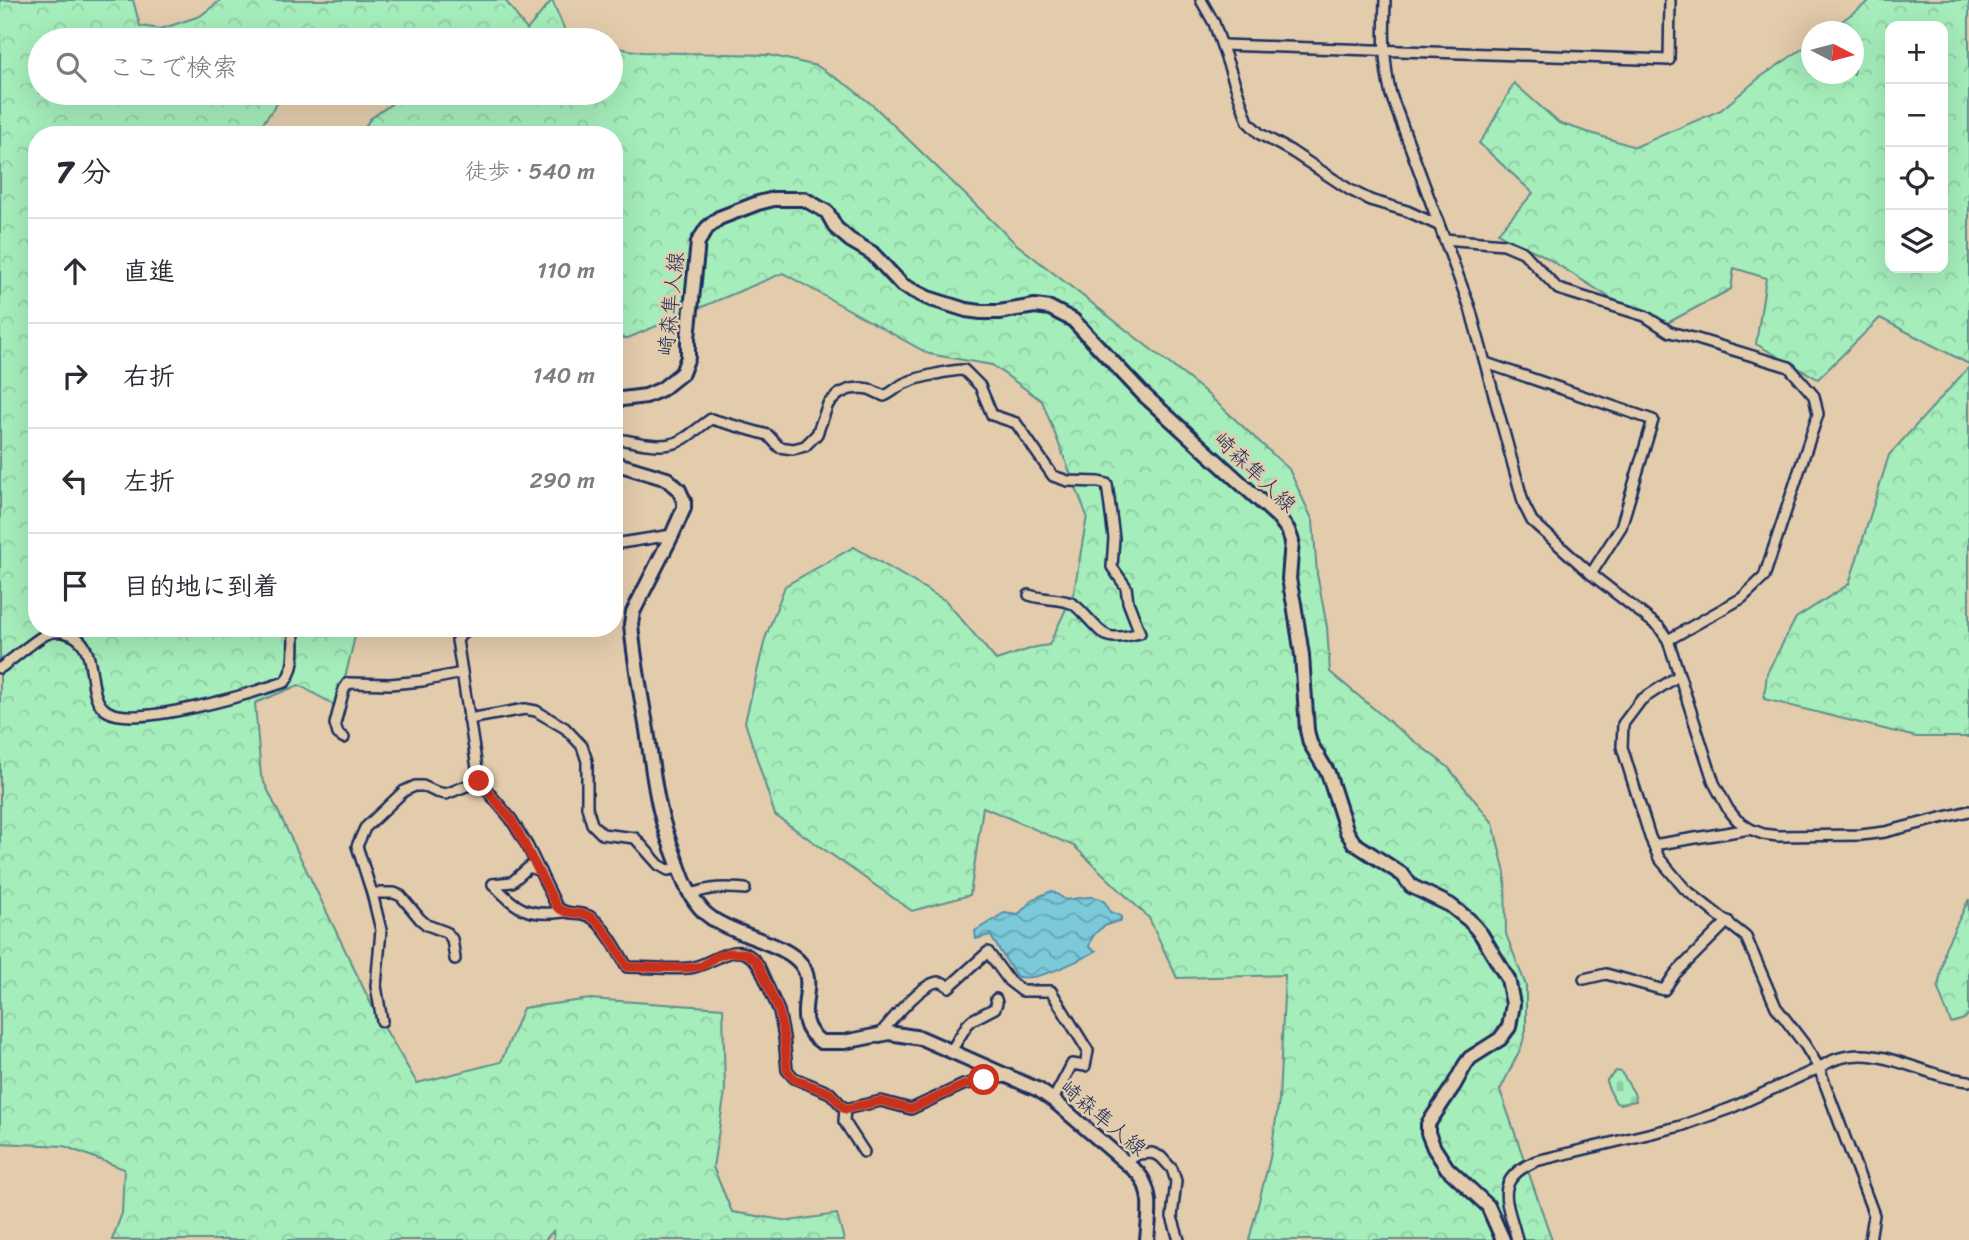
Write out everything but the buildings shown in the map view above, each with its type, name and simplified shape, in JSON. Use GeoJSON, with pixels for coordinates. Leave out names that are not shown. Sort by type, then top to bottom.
{"type":"FeatureCollection","features":[{"type":"Feature","properties":{"kind":"main road","name":"崎森隼人線"},"geometry":{"type":"LineString","coordinates":[[623,399],[646,396],[662,389],[682,373],[688,357],[698,242],[707,228],[731,212],[774,199],[804,200],[827,212],[836,228],[872,253],[902,285],[928,298],[981,312],[1035,306],[1050,308],[1073,320],[1143,394],[1180,425],[1279,518],[1288,530],[1292,541],[1289,579],[1302,655],[1307,730],[1310,743],[1328,773],[1347,832],[1354,843],[1403,875],[1411,886],[1450,905],[1469,920],[1481,934],[1508,979],[1513,1004],[1509,1027],[1500,1039],[1465,1065],[1428,1124],[1428,1133],[1434,1148],[1447,1168],[1488,1206],[1503,1240]]}},
{"type":"Feature","properties":{"kind":"main road","name":"崎森隼人線"},"geometry":{"type":"LineString","coordinates":[[623,466],[667,479],[679,490],[684,501],[684,508],[672,535],[639,597],[631,624],[660,811],[689,895],[705,913],[719,922],[787,952],[801,964],[806,971],[807,981],[804,1017],[809,1030],[821,1042],[835,1043],[880,1034],[921,1038],[1039,1090],[1053,1100],[1145,1181],[1149,1191],[1147,1240]]}},
{"type":"Feature","properties":{"kind":"street"},"geometry":{"type":"LineString","coordinates":[[1201,0],[1214,23],[1248,122],[1260,134],[1350,190],[1438,225]]}},
{"type":"Feature","properties":{"kind":"street"},"geometry":{"type":"LineString","coordinates":[[1385,0],[1384,50],[1391,94],[1470,308],[1524,505],[1532,521],[1591,574],[1659,627],[1668,640],[1714,783],[1728,809],[1749,829]]}},
{"type":"Feature","properties":{"kind":"street"},"geometry":{"type":"LineString","coordinates":[[1222,46],[1669,60],[1670,0]]}},
{"type":"Feature","properties":{"kind":"street"},"geometry":{"type":"LineString","coordinates":[[1444,239],[1504,244],[1523,252],[1558,289],[1645,316],[1670,332],[1789,367],[1814,396],[1818,414],[1764,577],[1742,598],[1668,640]]}},
{"type":"Feature","properties":{"kind":"street"},"geometry":{"type":"LineString","coordinates":[[1486,363],[1653,420],[1621,527],[1591,574]]}},
{"type":"Feature","properties":{"kind":"street"},"geometry":{"type":"LineString","coordinates":[[623,440],[671,446],[711,419],[768,435],[779,447],[793,449],[805,446],[817,434],[828,404],[839,394],[850,389],[869,388],[884,396],[902,384],[951,370],[964,370],[980,386],[992,415],[1016,423],[1054,476],[1068,481],[1107,484],[1114,538],[1112,567],[1126,587],[1128,602],[1140,632],[1111,638],[1096,629],[1073,604],[1029,595]]}},
{"type":"Feature","properties":{"kind":"street"},"geometry":{"type":"LineString","coordinates":[[623,543],[672,535]]}},
{"type":"Feature","properties":{"kind":"street"},"geometry":{"type":"LineString","coordinates":[[0,668],[41,637]]}},
{"type":"Feature","properties":{"kind":"street"},"geometry":{"type":"LineString","coordinates":[[76,637],[80,639],[87,651],[99,702],[106,711],[126,717],[157,714],[227,700],[285,682],[292,670],[294,637]]}},
{"type":"Feature","properties":{"kind":"street"},"geometry":{"type":"LineString","coordinates":[[459,637],[457,640],[479,781],[511,819],[552,898],[563,912]]}},
{"type":"Feature","properties":{"kind":"street"},"geometry":{"type":"LineString","coordinates":[[344,738],[338,734],[335,724],[348,683],[390,684],[462,673]]}},
{"type":"Feature","properties":{"kind":"street"},"geometry":{"type":"LineString","coordinates":[[1678,676],[1641,700],[1623,724],[1621,734],[1622,747],[1653,845],[1685,889],[1746,937],[1776,1007],[1798,1034],[1819,1068],[1874,1215],[1870,1240]]}},
{"type":"Feature","properties":{"kind":"street"},"geometry":{"type":"LineString","coordinates":[[469,719],[525,709],[536,711],[565,727],[582,746],[587,761],[587,807],[592,824],[602,834],[635,838],[659,865],[668,870],[679,868]]}},
{"type":"Feature","properties":{"kind":"street"},"geometry":{"type":"LineString","coordinates":[[382,1021],[376,986],[381,930],[358,846],[365,828],[404,791],[415,786],[446,794],[479,781]]}},
{"type":"Feature","properties":{"kind":"street"},"geometry":{"type":"LineString","coordinates":[[1653,845],[1749,829],[1778,836],[1861,835],[1885,832],[1969,811]]}},
{"type":"Feature","properties":{"kind":"street"},"geometry":{"type":"LineString","coordinates":[[540,872],[528,867],[507,884],[493,884],[524,911],[589,916],[607,934],[627,967],[702,966],[727,953],[745,953],[755,960],[779,1011],[787,1070],[794,1079],[830,1093],[845,1109],[845,1121],[864,1152]]}},
{"type":"Feature","properties":{"kind":"street"},"geometry":{"type":"LineString","coordinates":[[689,895],[718,887],[745,889]]}},
{"type":"Feature","properties":{"kind":"street"},"geometry":{"type":"LineString","coordinates":[[372,893],[387,892],[401,896],[427,925],[446,932],[452,939],[455,959]]}},
{"type":"Feature","properties":{"kind":"street"},"geometry":{"type":"LineString","coordinates":[[1584,979],[1606,974],[1664,990],[1675,974],[1728,922]]}},
{"type":"Feature","properties":{"kind":"street"},"geometry":{"type":"LineString","coordinates":[[880,1034],[916,995],[935,982],[949,986],[988,952],[1009,981],[1023,991],[1051,991],[1088,1051],[1085,1066],[1072,1064],[1053,1100]]}},
{"type":"Feature","properties":{"kind":"street"},"geometry":{"type":"LineString","coordinates":[[951,1051],[963,1028],[995,1008],[996,999]]}},
{"type":"Feature","properties":{"kind":"street"},"geometry":{"type":"LineString","coordinates":[[1517,1240],[1505,1196],[1510,1181],[1524,1167],[1548,1158],[1681,1126],[1731,1108],[1848,1055],[1885,1057],[1953,1079],[1969,1081]]}},
{"type":"Feature","properties":{"kind":"street"},"geometry":{"type":"LineString","coordinates":[[845,1109],[881,1101],[911,1109],[964,1085],[1007,1077]]}},
{"type":"Feature","properties":{"kind":"street"},"geometry":{"type":"LineString","coordinates":[[1125,1163],[1138,1154],[1152,1153],[1161,1157],[1171,1168],[1177,1181],[1172,1217],[1180,1240]]}},
{"type":"Feature","properties":{"kind":"green space"},"geometry":{"type":"Polygon","coordinates":[[[0,0],[133,0],[140,26],[154,28],[28,28],[28,105],[276,105],[261,126],[28,126],[28,637],[355,637],[338,707],[299,685],[255,703],[261,776],[374,1010],[417,1083],[501,1062],[523,1008],[590,999],[723,1008],[725,1092],[713,1167],[732,1212],[789,1221],[837,1214],[844,1240],[554,1240],[553,1231],[545,1240],[112,1240],[122,1213],[124,1169],[64,1146],[0,1143],[0,0]]]}},
{"type":"Feature","properties":{"kind":"green space"},"geometry":{"type":"Polygon","coordinates":[[[221,0],[505,0],[526,28],[164,28],[200,16],[221,0]]]}},
{"type":"Feature","properties":{"kind":"green space"},"geometry":{"type":"Polygon","coordinates":[[[552,0],[564,28],[529,28],[552,0]]]}},
{"type":"Feature","properties":{"kind":"green space"},"geometry":{"type":"Polygon","coordinates":[[[1871,0],[1969,0],[1969,364],[1880,318],[1818,379],[1756,344],[1766,278],[1734,268],[1731,289],[1658,328],[1539,253],[1498,233],[1533,193],[1479,143],[1514,83],[1559,123],[1635,147],[1721,110],[1759,78],[1801,50],[1801,84],[1864,84],[1864,21],[1842,21],[1871,0]]]}},
{"type":"Feature","properties":{"kind":"green space"},"geometry":{"type":"Polygon","coordinates":[[[623,49],[642,52],[769,55],[817,66],[876,108],[1015,243],[1203,390],[1289,469],[1313,521],[1330,672],[1448,767],[1493,823],[1505,873],[1506,934],[1526,986],[1526,1030],[1521,1048],[1500,1090],[1552,1240],[1249,1240],[1270,1158],[1279,1100],[1285,975],[1177,978],[1149,918],[1074,846],[983,807],[970,895],[912,911],[775,815],[745,722],[765,639],[785,586],[854,547],[946,601],[996,660],[1049,645],[1074,592],[1087,516],[1042,401],[992,365],[929,354],[783,273],[623,338],[623,126],[366,126],[370,119],[390,105],[623,105],[623,49]]]}},
{"type":"Feature","properties":{"kind":"green space"},"geometry":{"type":"Polygon","coordinates":[[[1969,367],[1969,737],[1916,737],[1764,699],[1767,673],[1796,618],[1849,584],[1889,455],[1969,367]]]}},
{"type":"Feature","properties":{"kind":"green space"},"geometry":{"type":"Polygon","coordinates":[[[1969,899],[1969,1014],[1964,1019],[1951,1023],[1938,989],[1945,948],[1969,899]]]}},
{"type":"Feature","properties":{"kind":"green space"},"geometry":{"type":"Polygon","coordinates":[[[1616,1071],[1621,1072],[1636,1101],[1616,1103],[1607,1080],[1616,1071]]]}},
{"type":"Feature","properties":{"kind":"water"},"geometry":{"type":"Polygon","coordinates":[[[1052,891],[1066,900],[1098,898],[1107,905],[1110,912],[1121,916],[1121,921],[1096,932],[1089,947],[1096,951],[1089,955],[1045,974],[1024,978],[1016,976],[990,935],[976,939],[975,931],[1004,913],[1018,915],[1033,899],[1052,891]]]}},
{"type":"Feature","properties":{"kind":"route"},"geometry":{"type":"LineString","coordinates":[[479,781],[511,819],[557,907],[563,912],[589,916],[607,934],[627,967],[702,966],[727,953],[745,953],[755,960],[779,1011],[787,1070],[794,1079],[830,1093],[845,1109],[881,1101],[911,1109],[964,1085],[984,1080]]}}]}
